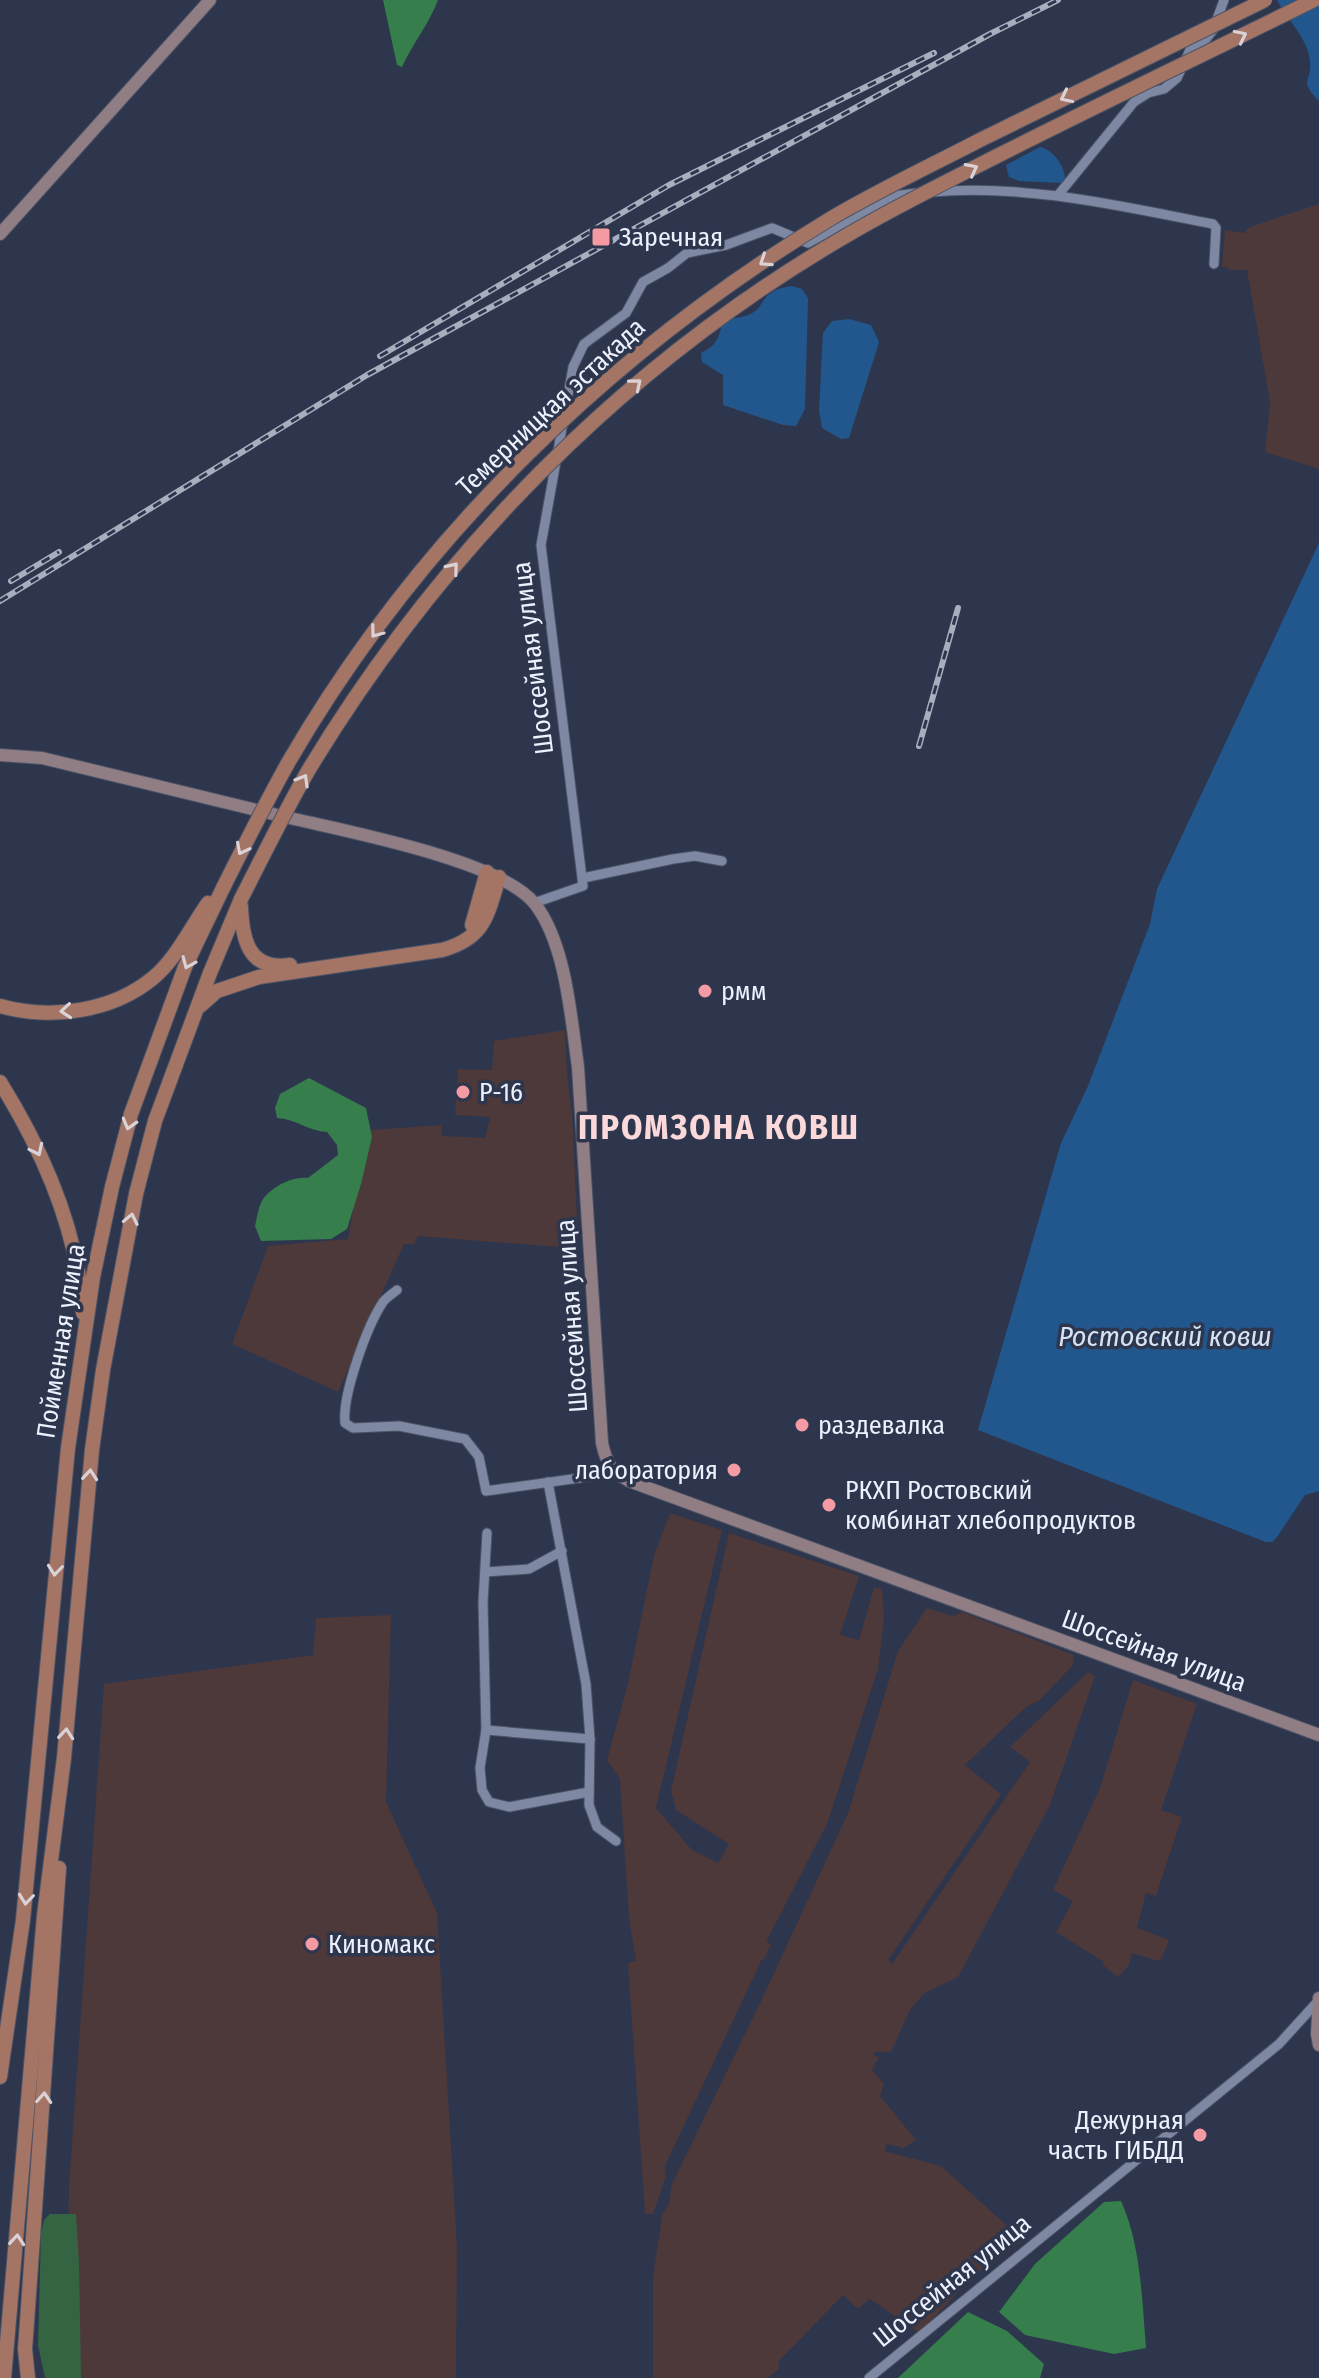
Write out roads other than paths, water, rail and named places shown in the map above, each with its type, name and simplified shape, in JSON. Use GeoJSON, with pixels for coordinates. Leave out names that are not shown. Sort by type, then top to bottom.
{"type":"FeatureCollection","features":[{"type":"Feature","properties":{"kind":"main road"},"geometry":{"type":"LineString","coordinates":[[0,234],[210,0]]}},
{"type":"Feature","properties":{"kind":"main road","name":"Темерницкая эстакада"},"geometry":{"type":"LineString","coordinates":[[222,890],[290,761],[370,639],[482,500],[601,384],[722,291],[832,218],[889,186],[1265,0]]}},
{"type":"Feature","properties":{"kind":"main road","name":"Темерницкая эстакада"},"geometry":{"type":"LineString","coordinates":[[241,899],[308,772],[387,651],[498,514],[613,403],[732,310],[842,238],[909,201],[1314,0]]}},
{"type":"Feature","properties":{"kind":"main road","name":"Шоссейная улица"},"geometry":{"type":"LineString","coordinates":[[0,755],[42,758],[400,845],[493,874],[534,903],[549,928],[570,1009],[578,1067],[602,1443],[606,1462],[615,1473],[629,1481],[1319,1735]]}},
{"type":"Feature","properties":{"kind":"main road"},"geometry":{"type":"LineString","coordinates":[[241,899],[246,944],[255,958],[278,967],[458,936],[472,925],[493,874]]}},
{"type":"Feature","properties":{"kind":"main road"},"geometry":{"type":"LineString","coordinates":[[197,1009],[217,991],[259,977],[442,950],[464,944],[480,929],[493,874]]}},
{"type":"Feature","properties":{"kind":"main road"},"geometry":{"type":"LineString","coordinates":[[0,1006],[30,1013],[85,1010],[130,992],[153,978],[213,896],[222,890]]}},
{"type":"Feature","properties":{"kind":"main road","name":"Пойменная улица"},"geometry":{"type":"LineString","coordinates":[[0,2077],[12,2012],[34,1822],[68,1448],[93,1277],[131,1114],[185,967],[222,890]]}},
{"type":"Feature","properties":{"kind":"main road","name":"Пойменная улица"},"geometry":{"type":"LineString","coordinates":[[58,1812],[92,1450],[117,1288],[155,1121],[241,899]]}},
{"type":"Feature","properties":{"kind":"main road"},"geometry":{"type":"LineString","coordinates":[[0,1082],[40,1155],[73,1247],[83,1310],[79,1381]]}},
{"type":"Feature","properties":{"kind":"main road"},"geometry":{"type":"LineString","coordinates":[[28,2378],[25,2349],[59,1874],[58,1812]]}},
{"type":"Feature","properties":{"kind":"main road"},"geometry":{"type":"LineString","coordinates":[[4,2378],[44,1916],[58,1812]]}},
{"type":"Feature","properties":{"kind":"main road","name":"Шоссейная улица"},"geometry":{"type":"LineString","coordinates":[[1319,1999],[1319,2045]]}},
{"type":"Feature","properties":{"kind":"main road"},"geometry":{"type":"LineString","coordinates":[[30,2297],[38,2378]]}},
{"type":"Feature","properties":{"kind":"street"},"geometry":{"type":"LineString","coordinates":[[1059,194],[1134,102],[1148,93],[1164,89],[1177,78],[1190,50],[1213,30],[1224,0]]}},
{"type":"Feature","properties":{"kind":"street","name":"Шоссейная улица"},"geometry":{"type":"LineString","coordinates":[[583,882],[541,545],[573,367],[584,344],[626,313],[643,282],[692,251],[726,245],[772,228],[808,243],[893,196],[965,189],[1059,194],[1213,224],[1216,228],[1214,264]]}},
{"type":"Feature","properties":{"kind":"street"},"geometry":{"type":"LineString","coordinates":[[534,903],[583,882],[684,858],[695,856],[722,861]]}},
{"type":"Feature","properties":{"kind":"street"},"geometry":{"type":"LineString","coordinates":[[397,1290],[383,1301],[354,1367],[344,1409],[345,1423],[353,1428],[413,1427],[465,1439],[479,1457],[486,1491],[615,1473]]}},
{"type":"Feature","properties":{"kind":"street"},"geometry":{"type":"LineString","coordinates":[[548,1482],[586,1684],[591,1814],[597,1827],[616,1841]]}},
{"type":"Feature","properties":{"kind":"street"},"geometry":{"type":"LineString","coordinates":[[487,1533],[483,1602],[486,1730],[480,1768],[482,1790],[489,1802],[509,1807],[589,1792]]}},
{"type":"Feature","properties":{"kind":"street"},"geometry":{"type":"LineString","coordinates":[[485,1572],[529,1569],[562,1551]]}},
{"type":"Feature","properties":{"kind":"street"},"geometry":{"type":"LineString","coordinates":[[486,1730],[590,1739]]}},
{"type":"Feature","properties":{"kind":"street","name":"Шоссейная улица"},"geometry":{"type":"LineString","coordinates":[[869,2378],[1279,2044],[1319,1999]]}},
{"type":"Feature","properties":{"kind":"water"},"geometry":{"type":"Polygon","coordinates":[[[1277,0],[1319,0],[1319,101],[1307,85],[1310,61],[1305,45],[1277,0]]]}},
{"type":"Feature","properties":{"kind":"water"},"geometry":{"type":"Polygon","coordinates":[[[1040,147],[1049,151],[1060,163],[1065,178],[1061,183],[1019,181],[1009,177],[1006,165],[1040,147]]]}},
{"type":"Feature","properties":{"kind":"water"},"geometry":{"type":"Polygon","coordinates":[[[792,286],[802,289],[808,298],[805,409],[796,426],[783,425],[723,405],[723,375],[702,362],[701,353],[716,341],[722,323],[754,312],[768,295],[792,286]]]}},
{"type":"Feature","properties":{"kind":"water"},"geometry":{"type":"Polygon","coordinates":[[[849,319],[871,325],[879,342],[849,438],[841,439],[822,428],[819,410],[823,333],[832,321],[849,319]]]}},
{"type":"Feature","properties":{"kind":"water","name":"Ростовский ковш"},"geometry":{"type":"Polygon","coordinates":[[[1319,543],[1319,1491],[1305,1495],[1277,1537],[1272,1542],[1266,1542],[978,1430],[1061,1143],[1088,1086],[1150,924],[1157,889],[1319,543]]]}},
{"type":"Feature","properties":{"kind":"railway"},"geometry":{"type":"LineString","coordinates":[[0,601],[367,375],[990,34],[1058,0]]}},
{"type":"Feature","properties":{"kind":"railway"},"geometry":{"type":"LineString","coordinates":[[380,356],[669,185],[934,53]]}},
{"type":"Feature","properties":{"kind":"railway"},"geometry":{"type":"LineString","coordinates":[[11,581],[59,552]]}},
{"type":"Feature","properties":{"kind":"railway"},"geometry":{"type":"LineString","coordinates":[[919,746],[958,608]]}},
{"type":"Feature","properties":{"kind":"place","name":"Заречная"},"geometry":{"type":"Point","coordinates":[601,237]}},
{"type":"Feature","properties":{"kind":"place","name":"рмм"},"geometry":{"type":"Point","coordinates":[705,991]}},
{"type":"Feature","properties":{"kind":"place","name":"Р-16"},"geometry":{"type":"Point","coordinates":[463,1092]}},
{"type":"Feature","properties":{"kind":"place","name":"раздевалка"},"geometry":{"type":"Point","coordinates":[802,1425]}},
{"type":"Feature","properties":{"kind":"place","name":"лаборатория"},"geometry":{"type":"Point","coordinates":[734,1470]}},
{"type":"Feature","properties":{"kind":"place","name":"РКХП Ростовский комбинат хлебопродуктов"},"geometry":{"type":"Point","coordinates":[829,1505]}},
{"type":"Feature","properties":{"kind":"place","name":"Киномакс"},"geometry":{"type":"Point","coordinates":[312,1944]}},
{"type":"Feature","properties":{"kind":"place","name":"Дежурная часть ГИБДД"},"geometry":{"type":"Point","coordinates":[1200,2135]}},
{"type":"Feature","properties":{"kind":"district","name":"ПРОМЗОНА КОВШ"},"geometry":{"type":"Point","coordinates":[719,1127]}}]}
